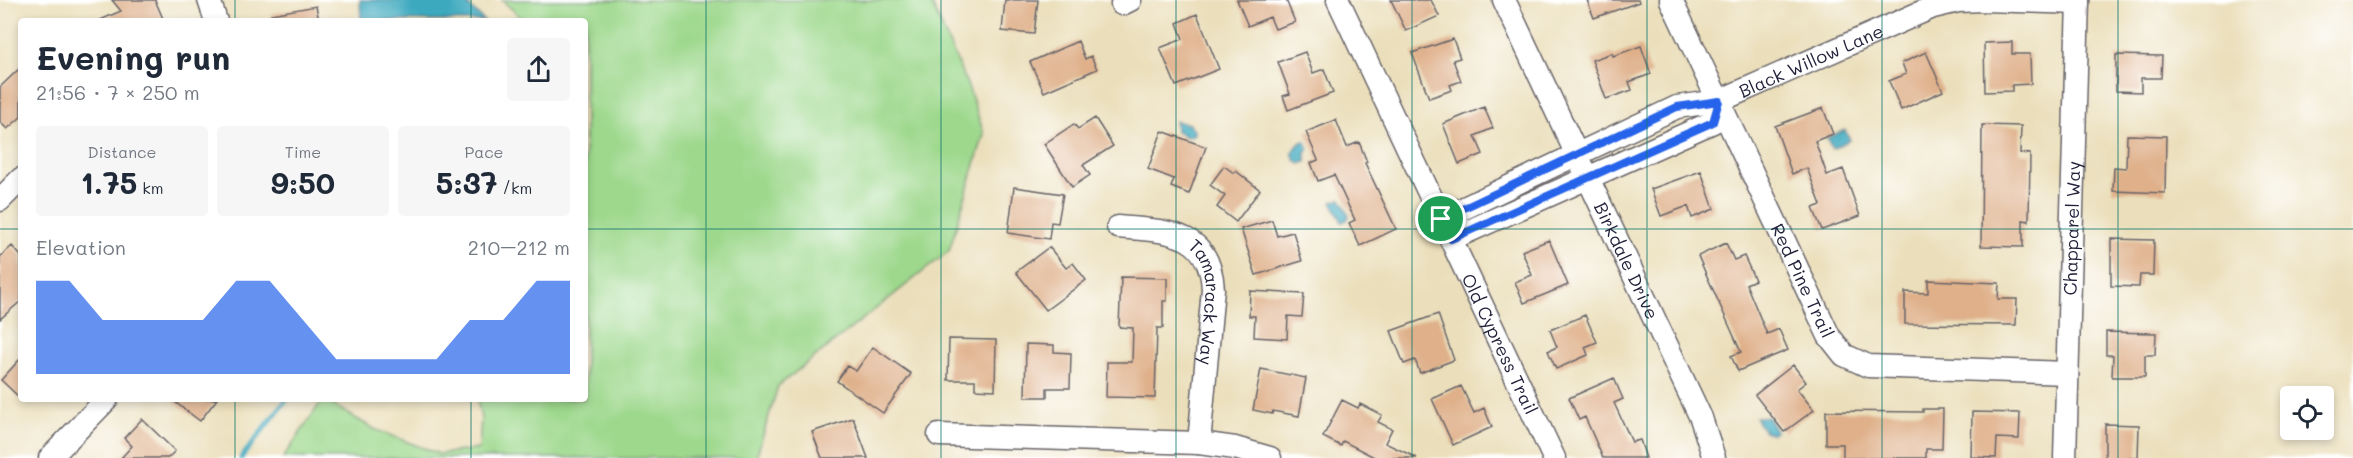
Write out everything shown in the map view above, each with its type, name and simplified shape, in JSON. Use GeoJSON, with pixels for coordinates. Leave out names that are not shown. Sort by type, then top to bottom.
{"type":"FeatureCollection","features":[{"type":"Feature","properties":{"kind":"street"},"geometry":{"type":"LineString","coordinates":[[209,0],[215,18]]}},
{"type":"Feature","properties":{"kind":"street","name":"Old Cypress Trail"},"geometry":{"type":"LineString","coordinates":[[1338,0],[1451,239],[1549,456]]}},
{"type":"Feature","properties":{"kind":"street","name":"Birkdale Drive"},"geometry":{"type":"LineString","coordinates":[[1504,0],[1701,418],[1714,458]]}},
{"type":"Feature","properties":{"kind":"street","name":"Red Pine Trail"},"geometry":{"type":"LineString","coordinates":[[1671,0],[1829,336],[1845,356],[1868,366],[2067,372]]}},
{"type":"Feature","properties":{"kind":"street","name":"Black Willow Lane"},"geometry":{"type":"LineString","coordinates":[[1441,219],[1677,107],[1719,101],[1933,7],[1958,1],[1983,0],[2078,2]]}},
{"type":"Feature","properties":{"kind":"street","name":"Chapparel Way"},"geometry":{"type":"LineString","coordinates":[[2065,458],[2078,2]]}},
{"type":"Feature","properties":{"kind":"street","name":"Black Willow Lane"},"geometry":{"type":"LineString","coordinates":[[1451,239],[1713,122],[1719,101]]}},
{"type":"Feature","properties":{"kind":"street"},"geometry":{"type":"LineString","coordinates":[[0,200],[18,182]]}},
{"type":"Feature","properties":{"kind":"street","name":"Tamarack Way"},"geometry":{"type":"LineString","coordinates":[[1118,227],[1172,232],[1194,244],[1209,264],[1213,289],[1199,443]]}},
{"type":"Feature","properties":{"kind":"street"},"geometry":{"type":"LineString","coordinates":[[50,458],[104,402]]}},
{"type":"Feature","properties":{"kind":"street"},"geometry":{"type":"LineString","coordinates":[[939,435],[1199,443],[1235,448],[1270,458]]}},
{"type":"Feature","properties":{"kind":"green space"},"geometry":{"type":"Polygon","coordinates":[[[502,0],[930,0],[969,89],[984,134],[949,251],[778,386],[756,458],[283,458],[321,402],[328,402],[374,429],[439,454],[479,449],[481,418],[478,402],[588,402],[588,18],[522,18],[502,0]]]}},
{"type":"Feature","properties":{"kind":"water"},"geometry":{"type":"Polygon","coordinates":[[[360,0],[463,0],[481,18],[361,18],[360,0]]]}},
{"type":"Feature","properties":{"kind":"water"},"geometry":{"type":"Polygon","coordinates":[[[1175,121],[1189,124],[1195,132],[1192,136],[1187,137],[1176,131],[1175,121]]]}},
{"type":"Feature","properties":{"kind":"water"},"geometry":{"type":"Polygon","coordinates":[[[1845,130],[1850,140],[1832,149],[1827,138],[1845,130]]]}},
{"type":"Feature","properties":{"kind":"water"},"geometry":{"type":"Polygon","coordinates":[[[1305,141],[1309,149],[1306,153],[1306,162],[1300,164],[1295,160],[1292,152],[1301,142],[1305,141]]]}},
{"type":"Feature","properties":{"kind":"water"},"geometry":{"type":"Polygon","coordinates":[[[1341,199],[1349,216],[1342,222],[1332,202],[1341,199]]]}},
{"type":"Feature","properties":{"kind":"water"},"geometry":{"type":"Polygon","coordinates":[[[1756,417],[1768,417],[1776,431],[1772,434],[1767,432],[1756,417]]]}},
{"type":"Feature","properties":{"kind":"building"},"geometry":{"type":"Polygon","coordinates":[[[112,0],[155,0],[163,18],[105,18],[121,11],[112,0]]]}},
{"type":"Feature","properties":{"kind":"building"},"geometry":{"type":"Polygon","coordinates":[[[1005,0],[1038,0],[1034,34],[1002,31],[1005,0]]]}},
{"type":"Feature","properties":{"kind":"building"},"geometry":{"type":"Polygon","coordinates":[[[1237,0],[1286,0],[1295,22],[1275,29],[1270,17],[1248,26],[1237,0]]]}},
{"type":"Feature","properties":{"kind":"building"},"geometry":{"type":"Polygon","coordinates":[[[1391,0],[1431,0],[1439,16],[1406,31],[1391,0]]]}},
{"type":"Feature","properties":{"kind":"building"},"geometry":{"type":"Polygon","coordinates":[[[1587,0],[1638,0],[1639,2],[1594,18],[1587,0]]]}},
{"type":"Feature","properties":{"kind":"building"},"geometry":{"type":"Polygon","coordinates":[[[316,6],[318,18],[272,18],[271,14],[316,6]]]}},
{"type":"Feature","properties":{"kind":"building"},"geometry":{"type":"Polygon","coordinates":[[[1197,14],[1219,69],[1176,86],[1160,48],[1183,39],[1177,23],[1197,14]]]}},
{"type":"Feature","properties":{"kind":"building"},"geometry":{"type":"Polygon","coordinates":[[[1453,39],[1460,58],[1453,60],[1461,81],[1450,85],[1452,90],[1429,98],[1412,53],[1453,39]]]}},
{"type":"Feature","properties":{"kind":"building"},"geometry":{"type":"Polygon","coordinates":[[[1078,41],[1085,59],[1091,56],[1097,69],[1044,92],[1030,62],[1078,41]]]}},
{"type":"Feature","properties":{"kind":"building"},"geometry":{"type":"Polygon","coordinates":[[[2012,42],[2012,54],[2030,54],[2031,84],[2012,85],[2012,91],[1985,92],[1984,43],[2012,42]]]}},
{"type":"Feature","properties":{"kind":"building"},"geometry":{"type":"Polygon","coordinates":[[[1641,46],[1651,74],[1629,82],[1632,90],[1606,99],[1592,60],[1612,53],[1613,56],[1641,46]]]}},
{"type":"Feature","properties":{"kind":"building"},"geometry":{"type":"Polygon","coordinates":[[[1305,52],[1313,73],[1324,69],[1333,93],[1288,110],[1283,96],[1290,94],[1278,62],[1305,52]]]}},
{"type":"Feature","properties":{"kind":"building"},"geometry":{"type":"Polygon","coordinates":[[[1926,52],[1943,91],[1901,110],[1889,81],[1906,74],[1902,63],[1926,52]]]}},
{"type":"Feature","properties":{"kind":"building"},"geometry":{"type":"Polygon","coordinates":[[[2116,55],[2162,56],[2161,78],[2141,78],[2141,92],[2116,91],[2116,55]]]}},
{"type":"Feature","properties":{"kind":"building"},"geometry":{"type":"Polygon","coordinates":[[[18,70],[18,120],[7,129],[0,122],[0,87],[18,70]]]}},
{"type":"Feature","properties":{"kind":"building"},"geometry":{"type":"Polygon","coordinates":[[[1484,107],[1493,128],[1475,136],[1483,154],[1459,164],[1443,124],[1484,107]]]}},
{"type":"Feature","properties":{"kind":"building"},"geometry":{"type":"Polygon","coordinates":[[[1823,108],[1833,134],[1815,141],[1827,175],[1843,169],[1860,216],[1822,230],[1813,208],[1821,205],[1807,168],[1792,174],[1775,126],[1823,108]]]}},
{"type":"Feature","properties":{"kind":"building"},"geometry":{"type":"Polygon","coordinates":[[[1095,118],[1113,146],[1083,165],[1090,175],[1072,187],[1044,144],[1074,124],[1078,129],[1095,118]]]}},
{"type":"Feature","properties":{"kind":"building"},"geometry":{"type":"Polygon","coordinates":[[[1336,120],[1347,147],[1359,142],[1367,162],[1365,163],[1396,229],[1360,246],[1349,223],[1355,220],[1334,175],[1318,181],[1311,163],[1318,160],[1306,132],[1336,120]]]}},
{"type":"Feature","properties":{"kind":"building"},"geometry":{"type":"Polygon","coordinates":[[[1982,125],[2021,126],[2020,153],[2030,154],[2029,221],[2023,220],[2023,247],[1981,246],[1982,125]]]}},
{"type":"Feature","properties":{"kind":"building"},"geometry":{"type":"Polygon","coordinates":[[[1162,131],[1206,147],[1189,194],[1171,187],[1174,179],[1148,169],[1162,131]]]}},
{"type":"Feature","properties":{"kind":"building"},"geometry":{"type":"Polygon","coordinates":[[[2127,135],[2166,136],[2165,193],[2113,191],[2114,167],[2126,168],[2127,135]]]}},
{"type":"Feature","properties":{"kind":"building"},"geometry":{"type":"Polygon","coordinates":[[[1224,166],[1234,173],[1236,171],[1260,190],[1236,222],[1217,207],[1225,196],[1210,185],[1224,166]]]}},
{"type":"Feature","properties":{"kind":"building"},"geometry":{"type":"Polygon","coordinates":[[[1701,171],[1714,209],[1692,218],[1688,206],[1661,216],[1651,189],[1701,171]]]}},
{"type":"Feature","properties":{"kind":"building"},"geometry":{"type":"Polygon","coordinates":[[[1014,187],[1063,194],[1058,223],[1051,222],[1049,239],[1008,233],[1014,187]]]}},
{"type":"Feature","properties":{"kind":"building"},"geometry":{"type":"Polygon","coordinates":[[[1272,220],[1277,236],[1293,232],[1302,261],[1256,275],[1241,229],[1272,220]]]}},
{"type":"Feature","properties":{"kind":"building"},"geometry":{"type":"Polygon","coordinates":[[[2111,239],[2154,240],[2153,275],[2140,275],[2139,287],[2111,286],[2111,239]]]}},
{"type":"Feature","properties":{"kind":"building"},"geometry":{"type":"Polygon","coordinates":[[[1549,240],[1568,285],[1524,303],[1515,282],[1532,275],[1522,251],[1549,240]]]}},
{"type":"Feature","properties":{"kind":"building"},"geometry":{"type":"Polygon","coordinates":[[[1726,243],[1734,260],[1744,256],[1755,280],[1746,284],[1767,334],[1779,329],[1788,350],[1738,371],[1731,356],[1741,352],[1698,256],[1726,243]]]}},
{"type":"Feature","properties":{"kind":"building"},"geometry":{"type":"Polygon","coordinates":[[[12,246],[18,253],[18,304],[0,319],[0,257],[12,246]]]}},
{"type":"Feature","properties":{"kind":"building"},"geometry":{"type":"Polygon","coordinates":[[[1049,247],[1066,268],[1073,263],[1086,280],[1046,310],[1016,272],[1049,247]]]}},
{"type":"Feature","properties":{"kind":"building"},"geometry":{"type":"Polygon","coordinates":[[[1121,277],[1167,278],[1167,301],[1163,301],[1163,328],[1157,328],[1155,398],[1106,397],[1107,362],[1132,362],[1133,328],[1119,327],[1121,277]]]}},
{"type":"Feature","properties":{"kind":"building"},"geometry":{"type":"Polygon","coordinates":[[[1928,280],[1999,283],[1998,299],[2017,299],[2016,325],[1905,324],[1905,292],[1928,293],[1928,280]]]}},
{"type":"Feature","properties":{"kind":"building"},"geometry":{"type":"Polygon","coordinates":[[[1250,291],[1304,294],[1302,317],[1288,316],[1287,339],[1254,337],[1255,316],[1249,316],[1250,291]]]}},
{"type":"Feature","properties":{"kind":"building"},"geometry":{"type":"Polygon","coordinates":[[[1438,314],[1454,360],[1420,373],[1415,360],[1404,364],[1391,331],[1438,314]]]}},
{"type":"Feature","properties":{"kind":"building"},"geometry":{"type":"Polygon","coordinates":[[[1585,315],[1597,342],[1585,347],[1588,355],[1556,369],[1548,351],[1557,347],[1550,330],[1585,315]]]}},
{"type":"Feature","properties":{"kind":"building"},"geometry":{"type":"Polygon","coordinates":[[[2106,332],[2156,333],[2155,355],[2145,355],[2145,377],[2112,377],[2113,355],[2106,355],[2106,332]]]}},
{"type":"Feature","properties":{"kind":"building"},"geometry":{"type":"Polygon","coordinates":[[[949,339],[996,340],[995,390],[975,389],[975,380],[948,380],[949,339]]]}},
{"type":"Feature","properties":{"kind":"building"},"geometry":{"type":"Polygon","coordinates":[[[1026,344],[1054,345],[1054,352],[1071,353],[1070,388],[1047,388],[1047,397],[1025,397],[1026,344]]]}},
{"type":"Feature","properties":{"kind":"building"},"geometry":{"type":"Polygon","coordinates":[[[873,347],[911,374],[883,413],[837,381],[847,366],[856,371],[873,347]]]}},
{"type":"Feature","properties":{"kind":"building"},"geometry":{"type":"Polygon","coordinates":[[[18,361],[18,396],[1,380],[18,361]]]}},
{"type":"Feature","properties":{"kind":"building"},"geometry":{"type":"Polygon","coordinates":[[[1793,365],[1806,382],[1797,389],[1814,410],[1784,432],[1755,395],[1793,365]]]}},
{"type":"Feature","properties":{"kind":"building"},"geometry":{"type":"Polygon","coordinates":[[[1261,369],[1306,378],[1299,416],[1253,410],[1261,369]]]}},
{"type":"Feature","properties":{"kind":"building"},"geometry":{"type":"Polygon","coordinates":[[[1614,378],[1623,399],[1614,403],[1632,442],[1640,440],[1646,458],[1603,458],[1585,417],[1579,420],[1569,398],[1614,378]]]}},
{"type":"Feature","properties":{"kind":"building"},"geometry":{"type":"Polygon","coordinates":[[[1461,386],[1474,413],[1484,408],[1492,427],[1453,445],[1432,399],[1461,386]]]}},
{"type":"Feature","properties":{"kind":"building"},"geometry":{"type":"Polygon","coordinates":[[[1342,400],[1358,408],[1360,404],[1382,415],[1378,422],[1392,429],[1385,443],[1417,458],[1376,458],[1343,441],[1341,446],[1323,437],[1342,400]]]}},
{"type":"Feature","properties":{"kind":"building"},"geometry":{"type":"Polygon","coordinates":[[[175,402],[215,402],[200,421],[175,402]]]}},
{"type":"Feature","properties":{"kind":"building"},"geometry":{"type":"Polygon","coordinates":[[[1923,409],[1943,409],[1942,449],[1926,449],[1926,458],[1843,458],[1843,444],[1826,444],[1826,411],[1923,412],[1923,409]]]}},
{"type":"Feature","properties":{"kind":"building"},"geometry":{"type":"Polygon","coordinates":[[[1972,412],[2020,413],[2019,439],[1997,438],[1996,458],[1971,457],[1972,412]]]}},
{"type":"Feature","properties":{"kind":"building"},"geometry":{"type":"Polygon","coordinates":[[[853,418],[868,458],[822,458],[812,432],[853,418]]]}},
{"type":"Feature","properties":{"kind":"building"},"geometry":{"type":"Polygon","coordinates":[[[142,419],[175,451],[168,458],[121,458],[132,446],[124,438],[142,419]]]}},
{"type":"Feature","properties":{"kind":"building"},"geometry":{"type":"Polygon","coordinates":[[[2105,424],[2139,425],[2138,458],[2105,458],[2105,424]]]}},
{"type":"Feature","properties":{"kind":"waterway"},"geometry":{"type":"LineString","coordinates":[[241,458],[285,402]]}},
{"type":"Feature","properties":{"kind":"route"},"geometry":{"type":"LineString","coordinates":[[1719,101],[1713,122],[1451,239],[1441,219],[1677,107],[1719,101]]}}]}
